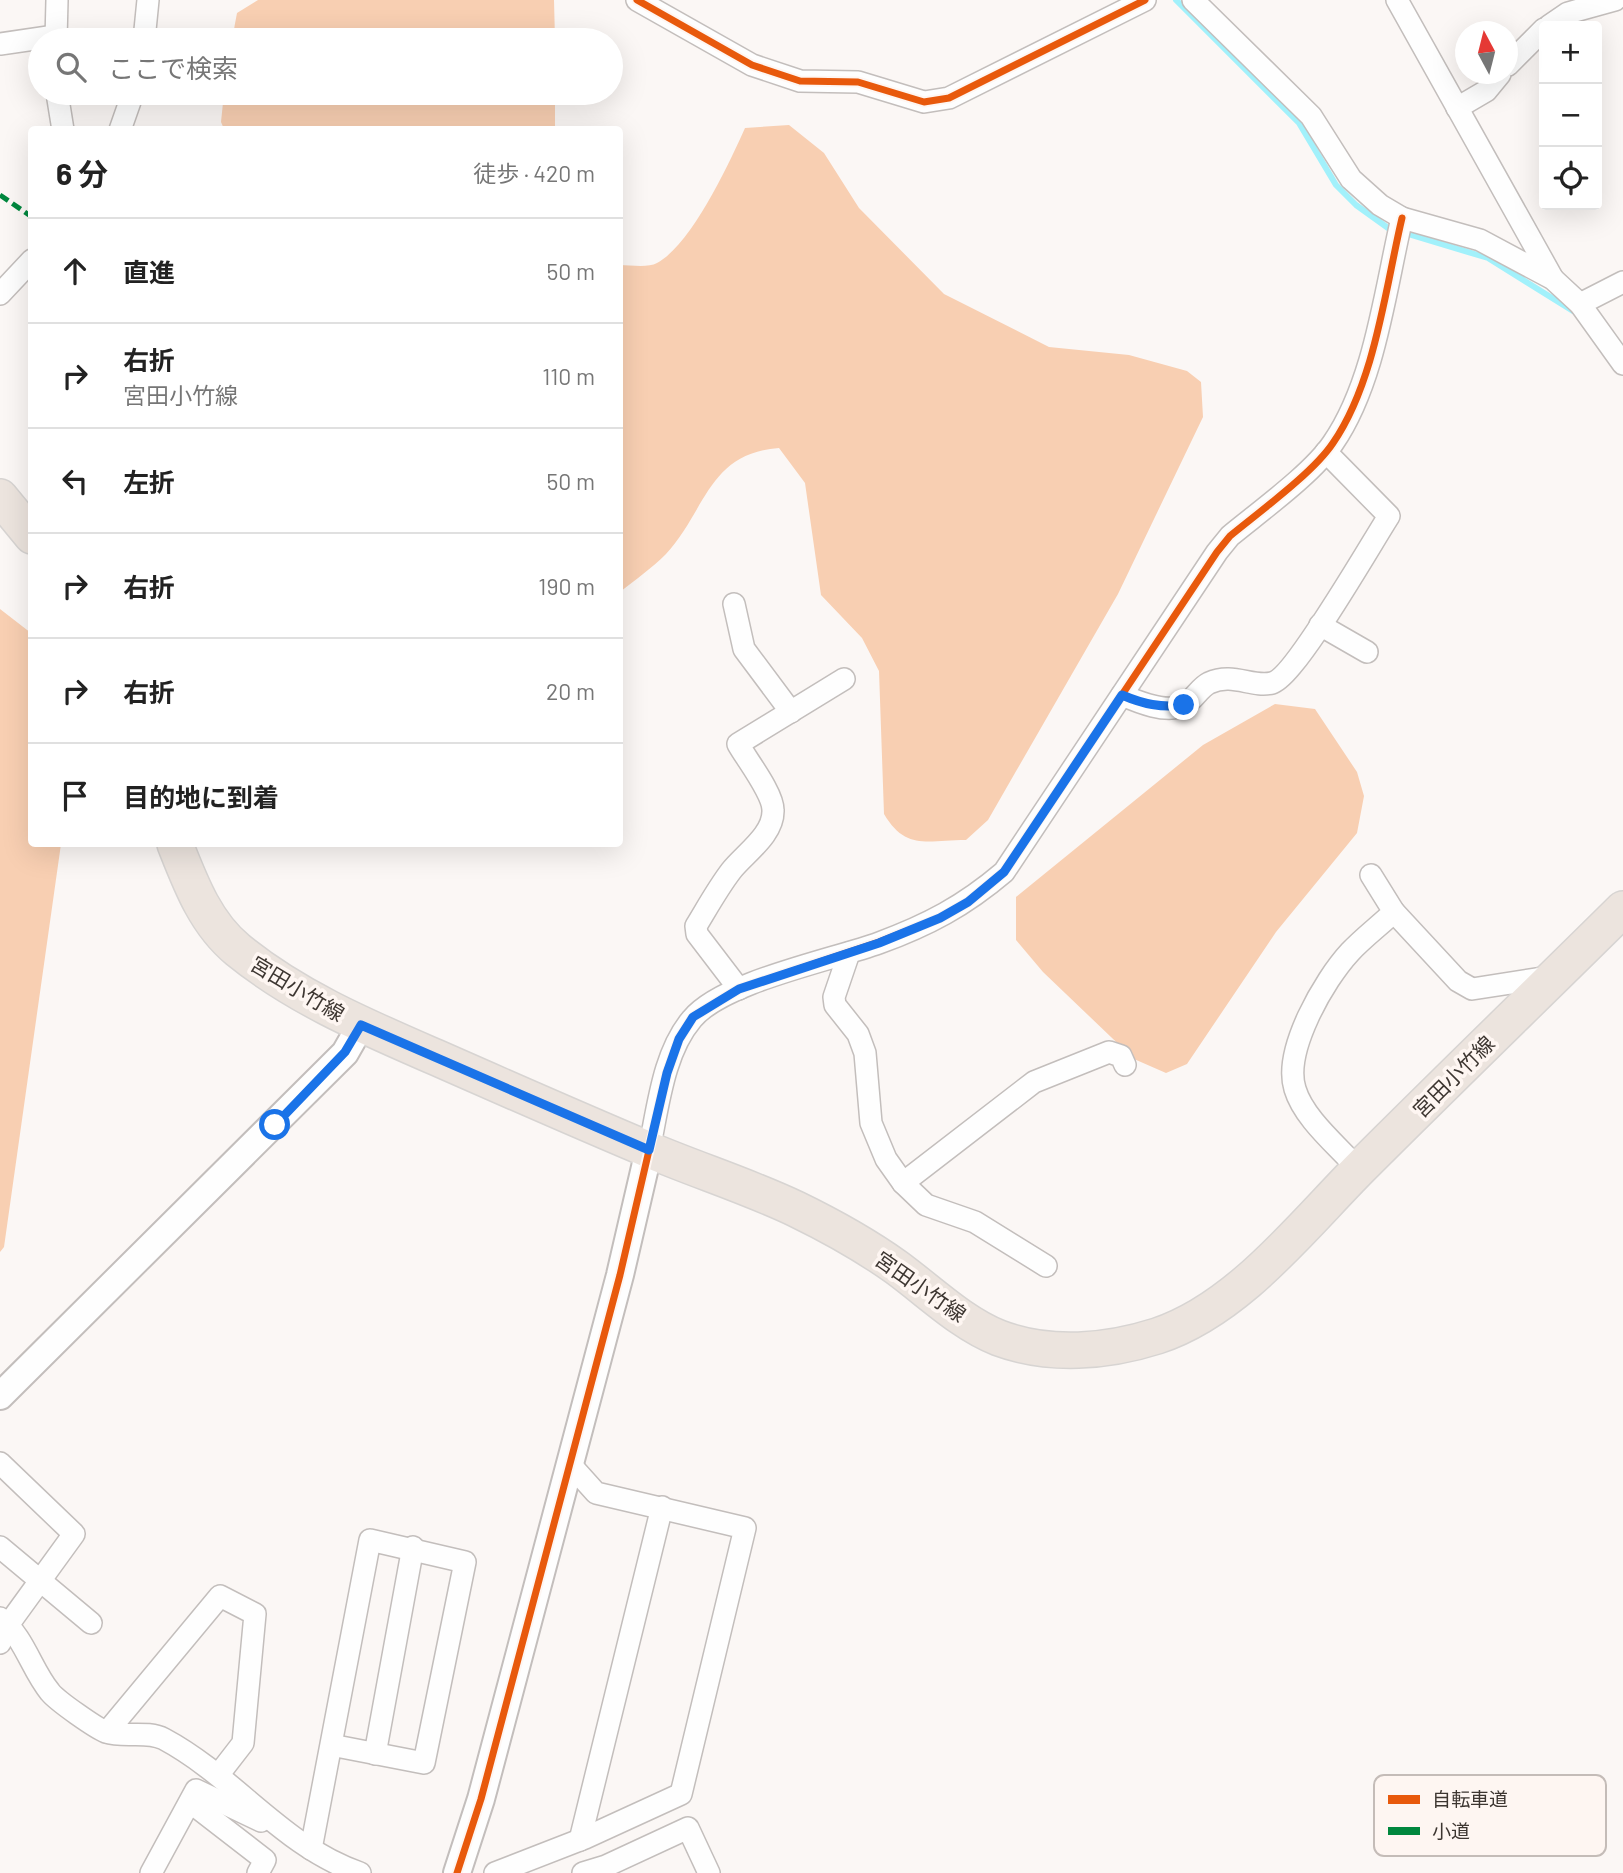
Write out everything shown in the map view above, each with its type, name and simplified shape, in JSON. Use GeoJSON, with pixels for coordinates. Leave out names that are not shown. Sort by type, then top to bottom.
{"type":"FeatureCollection","features":[{"type":"Feature","properties":{"kind":"main road","name":"宮田小竹線"},"geometry":{"type":"LineString","coordinates":[[175,847],[196,895],[214,925],[234,947],[311,999],[361,1025],[649,1150],[792,1207],[847,1235],[959,1315],[999,1338],[1033,1346],[1083,1351],[1117,1348],[1163,1334],[1208,1312],[1272,1259],[1358,1169],[1623,909]]}},
{"type":"Feature","properties":{"kind":"street"},"geometry":{"type":"LineString","coordinates":[[56,28],[57,0]]}},
{"type":"Feature","properties":{"kind":"street"},"geometry":{"type":"LineString","coordinates":[[145,28],[148,0]]}},
{"type":"Feature","properties":{"kind":"street"},"geometry":{"type":"LineString","coordinates":[[637,0],[752,65],[800,81],[858,82],[924,102],[949,99],[1144,0]]}},
{"type":"Feature","properties":{"kind":"street"},"geometry":{"type":"LineString","coordinates":[[1193,0],[1311,116],[1351,179],[1380,205],[1402,218],[1480,240],[1553,279],[1580,304],[1623,364]]}},
{"type":"Feature","properties":{"kind":"street"},"geometry":{"type":"LineString","coordinates":[[1397,0],[1553,279]]}},
{"type":"Feature","properties":{"kind":"street"},"geometry":{"type":"LineString","coordinates":[[1556,21],[1568,13],[1615,0]]}},
{"type":"Feature","properties":{"kind":"street"},"geometry":{"type":"LineString","coordinates":[[1518,54],[1539,34]]}},
{"type":"Feature","properties":{"kind":"street"},"geometry":{"type":"LineString","coordinates":[[0,44],[28,41]]}},
{"type":"Feature","properties":{"kind":"street"},"geometry":{"type":"LineString","coordinates":[[1457,108],[1486,91],[1492,84]]}},
{"type":"Feature","properties":{"kind":"street"},"geometry":{"type":"LineString","coordinates":[[59,105],[63,126]]}},
{"type":"Feature","properties":{"kind":"street"},"geometry":{"type":"LineString","coordinates":[[121,126],[129,105]]}},
{"type":"Feature","properties":{"kind":"street"},"geometry":{"type":"LineString","coordinates":[[457,1873],[481,1799],[620,1275],[667,1073],[679,1039],[693,1017],[739,989],[849,953],[940,918],[968,902],[1004,872],[1230,537],[1326,452],[1351,413],[1366,371],[1402,218]]}},
{"type":"Feature","properties":{"kind":"street"},"geometry":{"type":"LineString","coordinates":[[0,293],[28,264]]}},
{"type":"Feature","properties":{"kind":"street"},"geometry":{"type":"LineString","coordinates":[[1580,304],[1623,282]]}},
{"type":"Feature","properties":{"kind":"street"},"geometry":{"type":"LineString","coordinates":[[1122,695],[1139,702],[1166,707],[1184,705],[1206,684],[1224,678],[1272,683],[1282,678],[1320,625],[1389,516],[1326,452]]}},
{"type":"Feature","properties":{"kind":"street"},"geometry":{"type":"LineString","coordinates":[[734,604],[744,649],[791,712]]}},
{"type":"Feature","properties":{"kind":"street"},"geometry":{"type":"LineString","coordinates":[[1320,625],[1367,652]]}},
{"type":"Feature","properties":{"kind":"street"},"geometry":{"type":"LineString","coordinates":[[739,989],[697,934],[696,926],[730,872],[765,834],[772,819],[774,809],[768,795],[738,744],[844,679]]}},
{"type":"Feature","properties":{"kind":"street"},"geometry":{"type":"LineString","coordinates":[[1371,875],[1394,912],[1458,981],[1472,989],[1555,976]]}},
{"type":"Feature","properties":{"kind":"street"},"geometry":{"type":"LineString","coordinates":[[1358,1169],[1306,1110],[1295,1090],[1292,1069],[1318,996],[1349,953],[1394,912]]}},
{"type":"Feature","properties":{"kind":"street"},"geometry":{"type":"LineString","coordinates":[[849,953],[834,997],[835,1005],[858,1034],[865,1053],[871,1123],[886,1159],[903,1183],[926,1205],[975,1222],[1046,1266]]}},
{"type":"Feature","properties":{"kind":"street"},"geometry":{"type":"LineString","coordinates":[[0,1396],[328,1071],[345,1052],[361,1025]]}},
{"type":"Feature","properties":{"kind":"street"},"geometry":{"type":"LineString","coordinates":[[903,1183],[1034,1082],[1109,1052],[1121,1056],[1125,1065]]}},
{"type":"Feature","properties":{"kind":"street"},"geometry":{"type":"LineString","coordinates":[[495,1873],[580,1840],[681,1794],[745,1528],[596,1493],[569,1463]]}},
{"type":"Feature","properties":{"kind":"street"},"geometry":{"type":"LineString","coordinates":[[0,1464],[74,1534],[42,1581],[3,1629],[50,1693],[107,1732],[162,1738],[219,1774],[283,1832]]}},
{"type":"Feature","properties":{"kind":"street"},"geometry":{"type":"LineString","coordinates":[[580,1840],[662,1507]]}},
{"type":"Feature","properties":{"kind":"street"},"geometry":{"type":"LineString","coordinates":[[311,1849],[370,1540],[413,1547],[466,1562],[424,1763],[331,1745]]}},
{"type":"Feature","properties":{"kind":"street"},"geometry":{"type":"LineString","coordinates":[[0,1547],[91,1623]]}},
{"type":"Feature","properties":{"kind":"street"},"geometry":{"type":"LineString","coordinates":[[375,1754],[413,1547]]}},
{"type":"Feature","properties":{"kind":"street"},"geometry":{"type":"LineString","coordinates":[[107,1732],[220,1596],[255,1614],[243,1743],[219,1774]]}},
{"type":"Feature","properties":{"kind":"street"},"geometry":{"type":"LineString","coordinates":[[151,1873],[196,1790],[283,1832],[347,1871]]}},
{"type":"Feature","properties":{"kind":"street"},"geometry":{"type":"LineString","coordinates":[[190,1802],[265,1860],[257,1873]]}},
{"type":"Feature","properties":{"kind":"street"},"geometry":{"type":"LineString","coordinates":[[583,1873],[606,1866],[688,1828],[709,1873]]}},
{"type":"Feature","properties":{"kind":"shaded area"},"geometry":{"type":"Polygon","coordinates":[[[258,0],[554,0],[555,28],[234,28],[237,13],[258,0]]]}},
{"type":"Feature","properties":{"kind":"shaded area"},"geometry":{"type":"Polygon","coordinates":[[[223,105],[555,105],[555,126],[223,126],[223,105]]]}},
{"type":"Feature","properties":{"kind":"shaded area"},"geometry":{"type":"Polygon","coordinates":[[[789,125],[824,153],[859,208],[944,294],[1049,347],[1129,355],[1187,371],[1201,382],[1203,417],[1118,594],[988,820],[966,840],[929,842],[909,838],[892,826],[884,814],[879,671],[862,638],[821,595],[805,483],[779,448],[755,452],[723,472],[666,554],[623,590],[623,265],[653,265],[670,254],[696,222],[708,202],[745,128],[789,125]]]}},
{"type":"Feature","properties":{"kind":"shaded area"},"geometry":{"type":"Polygon","coordinates":[[[0,609],[28,631],[28,847],[61,847],[4,1247],[0,1252],[0,609]]]}},
{"type":"Feature","properties":{"kind":"shaded area"},"geometry":{"type":"Polygon","coordinates":[[[1275,704],[1315,709],[1357,772],[1364,796],[1357,833],[1276,932],[1187,1064],[1166,1073],[1134,1059],[1043,972],[1016,940],[1016,897],[1203,745],[1275,704]]]}},
{"type":"Feature","properties":{"kind":"waterway"},"geometry":{"type":"LineString","coordinates":[[1176,0],[1299,123],[1336,185],[1356,205],[1388,228],[1488,258],[1573,311]]}},
{"type":"Feature","properties":{"kind":"marked path"},"geometry":{"type":"LineString","coordinates":[[0,195],[28,214]]}},
{"type":"Feature","properties":{"kind":"cycle path"},"geometry":{"type":"LineString","coordinates":[[637,0],[752,65],[800,81],[858,82],[924,102],[949,98],[1145,0]]}},
{"type":"Feature","properties":{"kind":"cycle path"},"geometry":{"type":"LineString","coordinates":[[457,1873],[481,1799],[620,1275],[667,1073],[679,1039],[693,1017],[739,989],[879,942],[940,918],[968,902],[1004,872],[1217,552],[1230,536],[1313,467],[1333,443],[1347,419],[1369,364],[1402,218]]}},
{"type":"Feature","properties":{"kind":"route"},"geometry":{"type":"LineString","coordinates":[[275,1125],[345,1052],[361,1025],[649,1150],[667,1073],[679,1039],[693,1017],[739,989],[879,943],[940,918],[968,902],[1004,872],[1122,695],[1139,702],[1166,707],[1184,705]]}}]}
